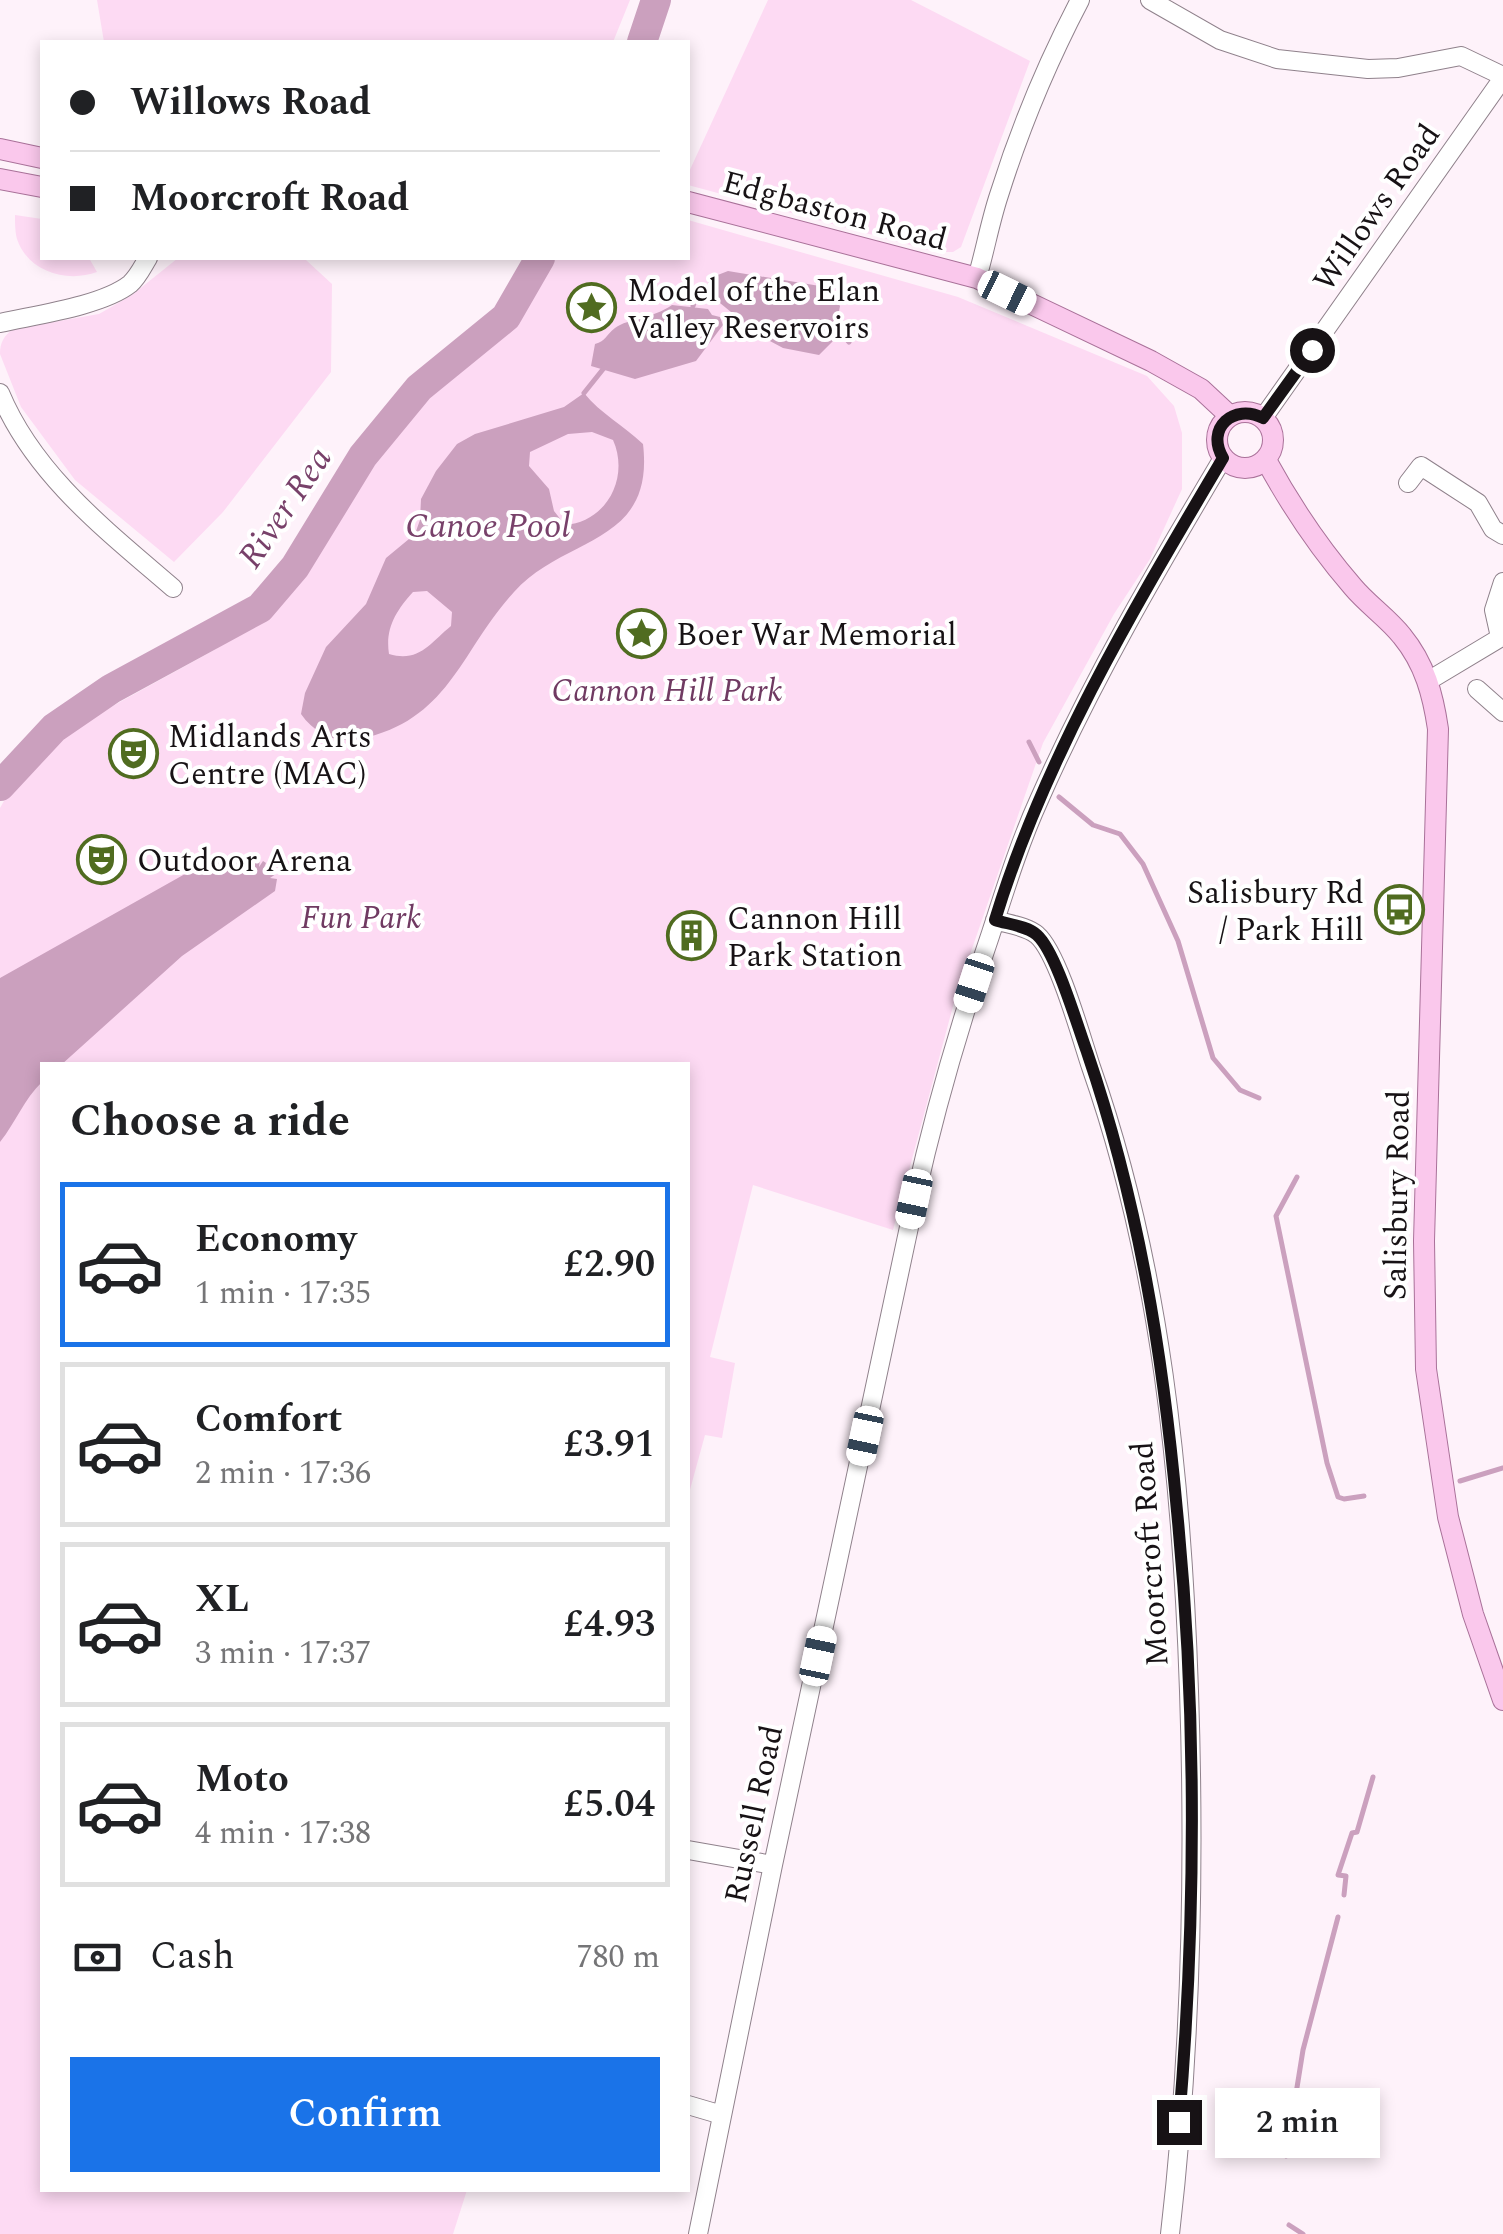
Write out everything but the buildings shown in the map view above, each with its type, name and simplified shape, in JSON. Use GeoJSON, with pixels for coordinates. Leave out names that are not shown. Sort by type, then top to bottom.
{"type":"FeatureCollection","features":[{"type":"Feature","properties":{"kind":"main road"},"geometry":{"type":"LineString","coordinates":[[0,149],[40,158]]}},
{"type":"Feature","properties":{"kind":"main road"},"geometry":{"type":"LineString","coordinates":[[0,179],[40,187]]}},
{"type":"Feature","properties":{"kind":"main road","name":"Edgbaston Road"},"geometry":{"type":"LineString","coordinates":[[690,203],[977,278],[1151,361],[1201,389],[1230,416]]}},
{"type":"Feature","properties":{"kind":"main road"},"geometry":{"type":"LineString","coordinates":[[1244,412],[1263,418],[1270,426],[1274,441],[1266,460],[1238,468],[1223,458],[1216,442],[1218,430],[1230,416],[1244,412]]}},
{"type":"Feature","properties":{"kind":"main road"},"geometry":{"type":"LineString","coordinates":[[1266,460],[1354,589],[1402,635],[1428,681]]}},
{"type":"Feature","properties":{"kind":"main road","name":"Salisbury Road"},"geometry":{"type":"LineString","coordinates":[[1428,681],[1438,729],[1424,1241],[1426,1369],[1448,1518],[1473,1614],[1503,1700]]}},
{"type":"Feature","properties":{"kind":"street"},"geometry":{"type":"LineString","coordinates":[[977,278],[998,198],[1024,123],[1051,56],[1080,0]]}},
{"type":"Feature","properties":{"kind":"street"},"geometry":{"type":"LineString","coordinates":[[1150,0],[1220,40],[1277,60],[1368,69],[1398,68],[1461,56],[1503,77]]}},
{"type":"Feature","properties":{"kind":"street","name":"Willows Road"},"geometry":{"type":"LineString","coordinates":[[1263,418],[1503,77]]}},
{"type":"Feature","properties":{"kind":"street"},"geometry":{"type":"LineString","coordinates":[[0,323],[72,308],[116,291],[131,283],[147,260]]}},
{"type":"Feature","properties":{"kind":"street"},"geometry":{"type":"LineString","coordinates":[[0,393],[12,422],[55,482],[172,588]]}},
{"type":"Feature","properties":{"kind":"street","name":"Russell Road"},"geometry":{"type":"LineString","coordinates":[[698,2234],[772,1864],[935,1109],[1008,878],[1055,767],[1155,574],[1223,458]]}},
{"type":"Feature","properties":{"kind":"street"},"geometry":{"type":"LineString","coordinates":[[1408,483],[1421,466],[1478,503],[1493,529],[1503,536]]}},
{"type":"Feature","properties":{"kind":"street"},"geometry":{"type":"LineString","coordinates":[[1428,681],[1501,636],[1494,610],[1503,582]]}},
{"type":"Feature","properties":{"kind":"street"},"geometry":{"type":"LineString","coordinates":[[1477,688],[1503,712]]}},
{"type":"Feature","properties":{"kind":"street","name":"Moorcroft Road"},"geometry":{"type":"LineString","coordinates":[[995,920],[1035,932],[1048,948],[1080,1035],[1113,1128],[1135,1219],[1165,1389],[1186,1601],[1192,1780],[1184,2057],[1170,2234]]}},
{"type":"Feature","properties":{"kind":"street"},"geometry":{"type":"LineString","coordinates":[[690,1850],[772,1864]]}},
{"type":"Feature","properties":{"kind":"street"},"geometry":{"type":"LineString","coordinates":[[690,2107],[722,2115]]}},
{"type":"Feature","properties":{"kind":"green space"},"geometry":{"type":"Polygon","coordinates":[[[97,0],[630,0],[614,40],[104,40],[97,0]]]}},
{"type":"Feature","properties":{"kind":"green space"},"geometry":{"type":"Polygon","coordinates":[[[768,0],[911,0],[1030,61],[961,247],[953,252],[936,252],[690,186],[690,170],[768,0]]]}},
{"type":"Feature","properties":{"kind":"green space"},"geometry":{"type":"Polygon","coordinates":[[[15,215],[40,219],[40,260],[90,260],[97,272],[61,275],[39,267],[22,250],[15,215]]]}},
{"type":"Feature","properties":{"kind":"green space","name":"Cannon Hill Park"},"geometry":{"type":"Polygon","coordinates":[[[690,221],[958,297],[1147,376],[1174,406],[1182,433],[1182,489],[1150,559],[1114,614],[1043,743],[956,995],[893,1230],[753,1185],[710,1357],[735,1363],[722,1438],[705,1435],[690,1490],[690,1062],[40,1062],[40,2192],[466,2192],[453,2234],[0,2234],[0,808],[12,787],[60,735],[216,649],[279,598],[319,534],[422,396],[513,319],[548,260],[690,260],[690,221]]]}},
{"type":"Feature","properties":{"kind":"green space"},"geometry":{"type":"Polygon","coordinates":[[[176,260],[306,260],[332,284],[331,372],[223,512],[174,562],[75,480],[21,407],[0,354],[3,340],[13,329],[99,314],[132,295],[176,260]]]}},
{"type":"Feature","properties":{"kind":"water"},"geometry":{"type":"Polygon","coordinates":[[[728,271],[826,287],[840,306],[834,340],[819,355],[783,348],[759,335],[720,303],[697,294],[707,287],[710,278],[728,271]]]}},
{"type":"Feature","properties":{"kind":"water"},"geometry":{"type":"Polygon","coordinates":[[[672,305],[708,309],[720,317],[723,325],[696,361],[635,379],[591,366],[595,344],[615,328],[672,305]]]}},
{"type":"Feature","properties":{"kind":"water","name":"Canoe Pool"},"geometry":{"type":"Polygon","coordinates":[[[584,393],[643,444],[643,477],[635,502],[621,521],[535,573],[514,592],[434,700],[414,716],[390,730],[351,740],[334,739],[313,727],[301,714],[305,693],[326,647],[366,604],[386,558],[415,534],[421,499],[457,444],[475,434],[564,407],[584,393]],[[592,432],[568,434],[530,452],[529,466],[549,489],[554,511],[565,525],[580,522],[603,507],[616,483],[617,454],[613,440],[592,432]],[[427,591],[413,592],[397,613],[390,628],[389,654],[416,654],[451,626],[452,612],[427,591]]]}},
{"type":"Feature","properties":{"kind":"water"},"geometry":{"type":"Polygon","coordinates":[[[236,856],[241,856],[241,864],[242,856],[247,856],[248,864],[249,856],[253,857],[253,864],[260,859],[259,867],[263,861],[266,863],[263,870],[272,867],[267,873],[275,871],[270,878],[277,879],[275,891],[182,956],[64,1062],[40,1062],[40,1084],[0,1142],[0,978],[201,865],[226,857],[231,862],[234,857],[236,864],[236,856]]]}},
{"type":"Feature","properties":{"kind":"waterway","name":"River Rea"},"geometry":{"type":"LineString","coordinates":[[643,40],[656,0]]}},
{"type":"Feature","properties":{"kind":"waterway","name":"River Rea"},"geometry":{"type":"LineString","coordinates":[[0,786],[54,728],[111,689],[260,608],[295,567],[363,456],[419,388],[506,317],[539,260]]}},
{"type":"Feature","properties":{"kind":"waterway"},"geometry":{"type":"LineString","coordinates":[[693,306],[697,294]]}},
{"type":"Feature","properties":{"kind":"waterway"},"geometry":{"type":"LineString","coordinates":[[837,328],[849,342]]}},
{"type":"Feature","properties":{"kind":"waterway"},"geometry":{"type":"LineString","coordinates":[[584,393],[604,368]]}},
{"type":"Feature","properties":{"kind":"waterway"},"geometry":{"type":"LineString","coordinates":[[1029,742],[1039,762]]}},
{"type":"Feature","properties":{"kind":"waterway"},"geometry":{"type":"LineString","coordinates":[[1059,797],[1093,825],[1120,834],[1143,864],[1178,941],[1213,1058],[1240,1090],[1259,1098]]}},
{"type":"Feature","properties":{"kind":"waterway"},"geometry":{"type":"LineString","coordinates":[[1297,1177],[1276,1216],[1327,1463],[1338,1497],[1364,1496]]}},
{"type":"Feature","properties":{"kind":"waterway"},"geometry":{"type":"LineString","coordinates":[[1460,1481],[1503,1468]]}},
{"type":"Feature","properties":{"kind":"waterway"},"geometry":{"type":"LineString","coordinates":[[1344,1895],[1346,1876],[1338,1875],[1352,1833],[1357,1832],[1373,1777]]}},
{"type":"Feature","properties":{"kind":"waterway"},"geometry":{"type":"LineString","coordinates":[[1286,2156],[1303,2050],[1338,1917]]}},
{"type":"Feature","properties":{"kind":"waterway"},"geometry":{"type":"LineString","coordinates":[[1289,2225],[1303,2234]]}},
{"type":"Feature","properties":{"kind":"place","name":"Model of the Elan Valley Reservoirs"},"geometry":{"type":"Point","coordinates":[592,308]}},
{"type":"Feature","properties":{"kind":"place","name":"Boer War Memorial"},"geometry":{"type":"Point","coordinates":[641,634]}},
{"type":"Feature","properties":{"kind":"place","name":"Midlands Arts Centre (MAC)"},"geometry":{"type":"Point","coordinates":[133,754]}},
{"type":"Feature","properties":{"kind":"place","name":"Outdoor Arena"},"geometry":{"type":"Point","coordinates":[102,860]}},
{"type":"Feature","properties":{"kind":"place","name":"Salisbury Rd / Park Hill"},"geometry":{"type":"Point","coordinates":[1399,910]}},
{"type":"Feature","properties":{"kind":"place","name":"Cannon Hill Park Station"},"geometry":{"type":"Point","coordinates":[692,936]}},
{"type":"Feature","properties":{"kind":"route"},"geometry":{"type":"LineString","coordinates":[[1179,2122],[1192,1780],[1186,1601],[1165,1389],[1139,1238],[1113,1128],[1080,1035],[1048,948],[1035,932],[995,920],[1052,772],[1155,574],[1223,458],[1216,442],[1222,422],[1238,412],[1253,412],[1263,418],[1312,350]]}},
{"type":"Feature","properties":{"kind":"park label","name":"Fun Park"},"geometry":{"type":"Point","coordinates":[361,917]}}]}
